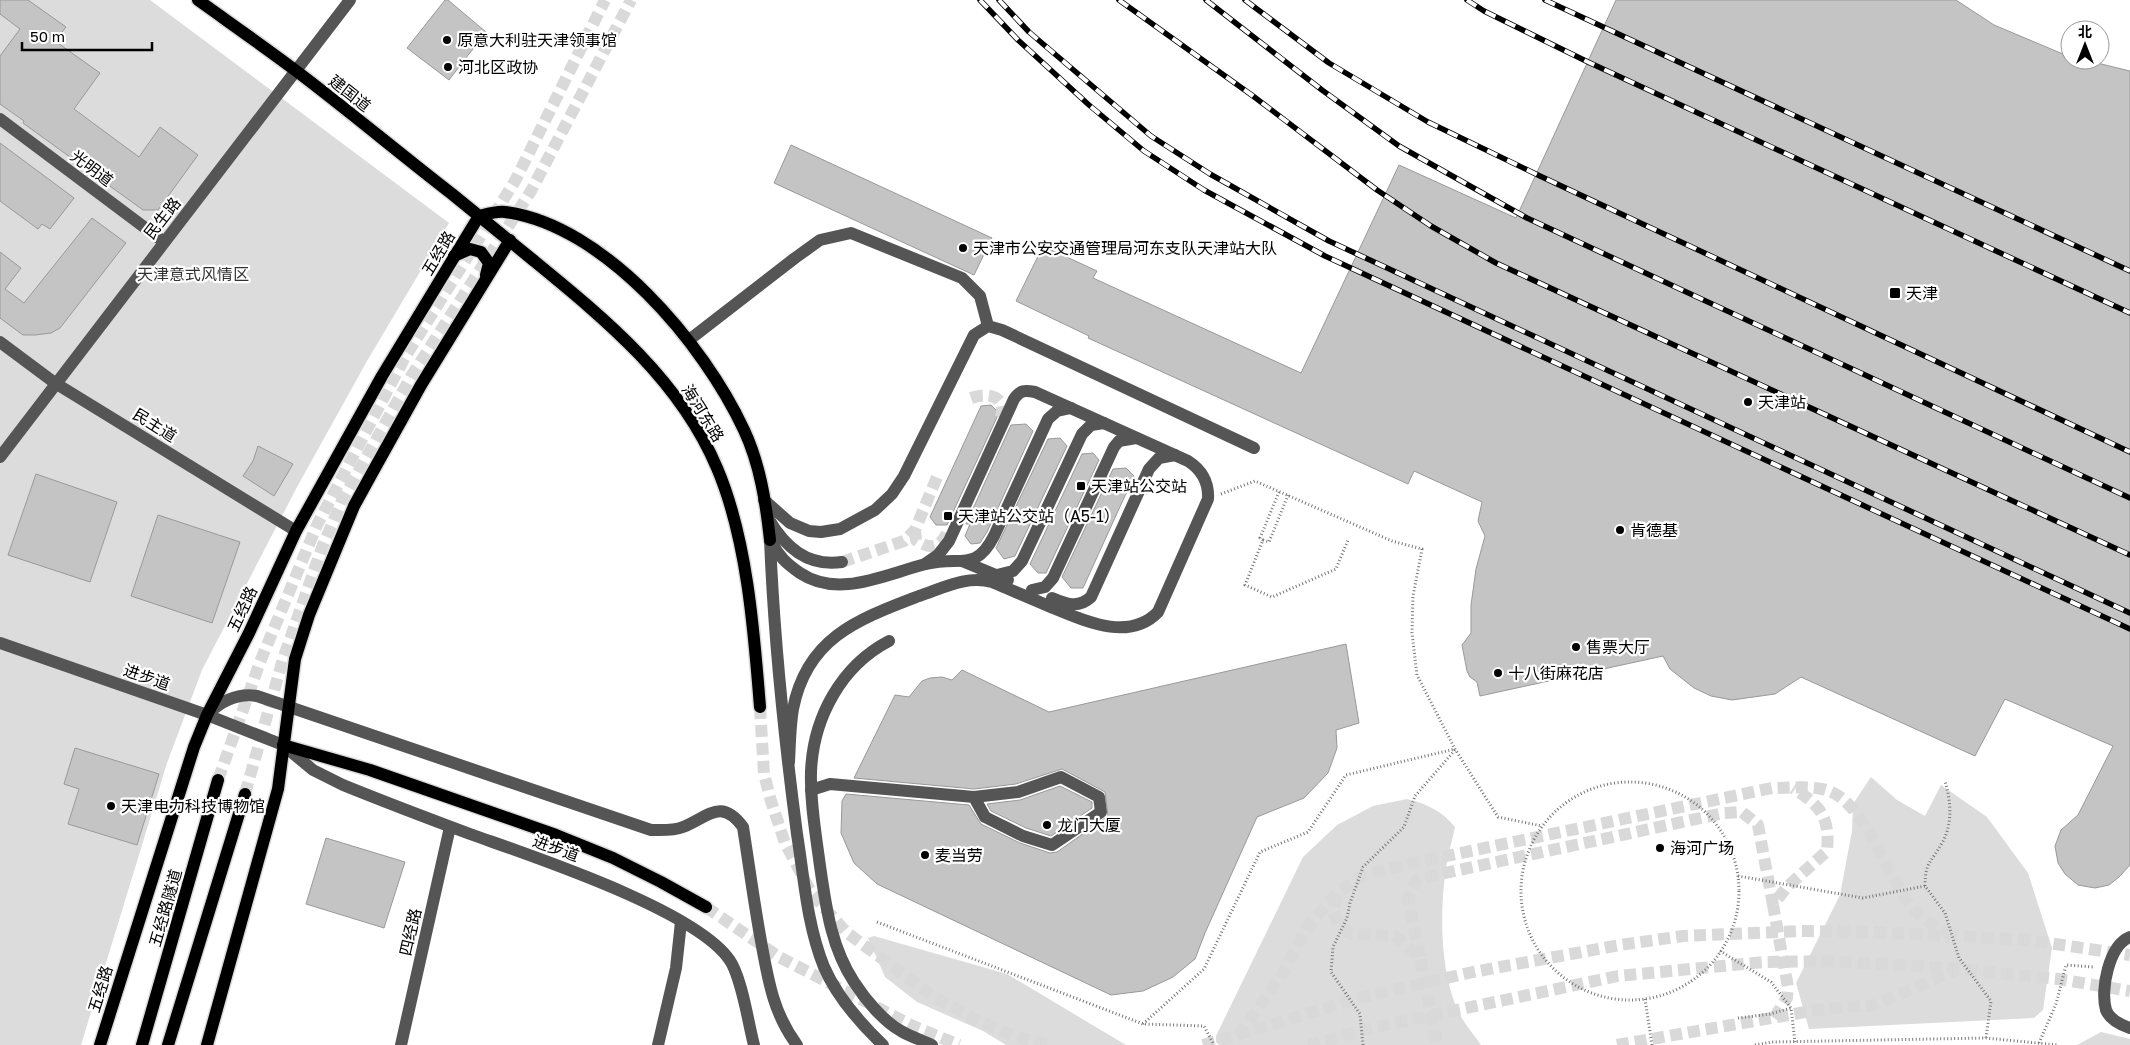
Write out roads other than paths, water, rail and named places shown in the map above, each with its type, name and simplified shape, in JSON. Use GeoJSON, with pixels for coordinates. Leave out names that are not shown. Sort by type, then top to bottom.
{"type":"FeatureCollection","features":[{"type":"Feature","properties":{"kind":"main road","name":"建国道"},"geometry":{"type":"LineString","coordinates":[[198,0],[296,70],[479,216]]}},
{"type":"Feature","properties":{"kind":"main road"},"geometry":{"type":"LineString","coordinates":[[479,216],[504,212],[540,221],[572,235],[616,266],[663,310],[689,340],[718,384],[745,432],[758,469],[768,518],[770,540]]}},
{"type":"Feature","properties":{"kind":"main road","name":"海河东路"},"geometry":{"type":"LineString","coordinates":[[479,216],[600,315],[640,353],[671,392],[706,446],[717,467],[728,496],[736,528],[754,641],[760,707]]}},
{"type":"Feature","properties":{"kind":"main road","name":"五经路"},"geometry":{"type":"LineString","coordinates":[[100,1045],[194,747],[207,715],[249,633],[296,531],[382,376],[479,216]]}},
{"type":"Feature","properties":{"kind":"main road"},"geometry":{"type":"LineString","coordinates":[[207,1045],[278,789],[287,706],[295,659],[309,615],[354,506],[421,386],[510,240]]}},
{"type":"Feature","properties":{"kind":"main road"},"geometry":{"type":"LineString","coordinates":[[454,256],[470,249],[481,252],[488,263],[486,278]]}},
{"type":"Feature","properties":{"kind":"main road","name":"进步道"},"geometry":{"type":"LineString","coordinates":[[283,745],[370,770],[556,835],[653,878],[706,907]]}},
{"type":"Feature","properties":{"kind":"main road","name":"五经路隧道"},"geometry":{"type":"LineString","coordinates":[[142,1045],[218,780]]}},
{"type":"Feature","properties":{"kind":"main road"},"geometry":{"type":"LineString","coordinates":[[168,1045],[246,794]]}},
{"type":"Feature","properties":{"kind":"street","name":"民生路"},"geometry":{"type":"LineString","coordinates":[[0,457],[350,0]]}},
{"type":"Feature","properties":{"kind":"street","name":"光明道"},"geometry":{"type":"LineString","coordinates":[[0,119],[164,242]]}},
{"type":"Feature","properties":{"kind":"street"},"geometry":{"type":"LineString","coordinates":[[689,340],[820,240],[851,233],[962,278],[980,296],[988,326]]}},
{"type":"Feature","properties":{"kind":"street"},"geometry":{"type":"LineString","coordinates":[[764,500],[798,528],[815,531],[840,529],[875,510],[900,484],[974,335],[988,326],[1002,330],[1254,448]]}},
{"type":"Feature","properties":{"kind":"street","name":"民主道"},"geometry":{"type":"LineString","coordinates":[[0,342],[55,383],[296,531]]}},
{"type":"Feature","properties":{"kind":"street"},"geometry":{"type":"LineString","coordinates":[[789,762],[793,708],[802,682],[823,648],[845,628],[884,609],[969,580],[992,582],[1080,620],[1105,627],[1134,625],[1146,621],[1158,612],[1208,499],[1209,490],[1201,472],[1196,466],[1035,392],[1024,391],[1018,393],[949,541],[938,555],[924,564]]}},
{"type":"Feature","properties":{"kind":"street"},"geometry":{"type":"LineString","coordinates":[[770,540],[784,562],[803,575],[825,583],[861,582],[949,559],[972,560],[986,550],[1048,419],[1057,410],[1070,408]]}},
{"type":"Feature","properties":{"kind":"street"},"geometry":{"type":"LineString","coordinates":[[997,575],[1013,571],[1022,561],[1082,434],[1091,425],[1104,423]]}},
{"type":"Feature","properties":{"kind":"street"},"geometry":{"type":"LineString","coordinates":[[1032,590],[1045,587],[1053,578],[1114,447],[1120,441],[1136,438]]}},
{"type":"Feature","properties":{"kind":"street"},"geometry":{"type":"LineString","coordinates":[[959,560],[1065,604],[1073,606],[1086,602],[1095,590],[1149,469],[1159,458],[1175,455]]}},
{"type":"Feature","properties":{"kind":"street"},"geometry":{"type":"LineString","coordinates":[[768,518],[785,541],[804,556],[817,563],[842,562]]}},
{"type":"Feature","properties":{"kind":"street"},"geometry":{"type":"LineString","coordinates":[[770,540],[778,674],[810,916],[825,969],[845,1002],[883,1045]]}},
{"type":"Feature","properties":{"kind":"street"},"geometry":{"type":"LineString","coordinates":[[889,641],[871,650],[854,665],[842,679],[830,702],[815,745],[811,770],[816,838],[830,926],[835,945],[844,965],[855,984],[881,1015],[900,1031],[932,1045]]}},
{"type":"Feature","properties":{"kind":"street","name":"进步道"},"geometry":{"type":"LineString","coordinates":[[0,643],[207,715],[283,745],[312,770],[342,786],[581,874],[680,922],[721,950],[732,964],[754,1045]]}},
{"type":"Feature","properties":{"kind":"street"},"geometry":{"type":"LineString","coordinates":[[207,715],[219,703],[243,695],[257,696],[651,830],[682,828],[710,813],[724,810],[735,815],[743,827],[757,921],[771,996],[786,1030],[797,1045]]}},
{"type":"Feature","properties":{"kind":"street"},"geometry":{"type":"LineString","coordinates":[[811,790],[830,784],[974,797],[1018,792],[1061,776],[1099,797],[1101,812],[1052,845],[1022,836],[985,818],[974,797]]}},
{"type":"Feature","properties":{"kind":"street","name":"四经路"},"geometry":{"type":"LineString","coordinates":[[401,1045],[450,827]]}},
{"type":"Feature","properties":{"kind":"street"},"geometry":{"type":"LineString","coordinates":[[658,1045],[676,968],[680,922]]}},
{"type":"Feature","properties":{"kind":"street"},"geometry":{"type":"LineString","coordinates":[[2130,938],[2123,940],[2113,952],[2104,988],[2106,1011],[2117,1023],[2130,1028]]}},
{"type":"Feature","properties":{"kind":"tunnel"},"geometry":{"type":"LineString","coordinates":[[218,780],[260,662],[317,525],[405,357],[515,181],[605,0]]}},
{"type":"Feature","properties":{"kind":"tunnel"},"geometry":{"type":"LineString","coordinates":[[245,794],[283,659],[323,545],[342,501],[412,375],[531,191],[631,0]]}},
{"type":"Feature","properties":{"kind":"tunnel"},"geometry":{"type":"LineString","coordinates":[[971,398],[985,395],[997,398],[1002,407],[999,422]]}},
{"type":"Feature","properties":{"kind":"tunnel"},"geometry":{"type":"LineString","coordinates":[[842,562],[904,541],[915,530],[937,477]]}},
{"type":"Feature","properties":{"kind":"tunnel"},"geometry":{"type":"LineString","coordinates":[[915,530],[916,540],[930,546],[941,542],[947,533]]}},
{"type":"Feature","properties":{"kind":"tunnel"},"geometry":{"type":"LineString","coordinates":[[760,707],[764,774],[771,801],[785,843],[812,894],[846,932],[934,997],[980,1022],[1012,1035],[1047,1045]]}},
{"type":"Feature","properties":{"kind":"tunnel"},"geometry":{"type":"LineString","coordinates":[[1238,1036],[1280,978],[1306,929],[1337,893],[1362,876],[1408,864],[1772,788],[1816,788],[1837,795],[1851,807],[1863,823],[1904,897],[1915,911],[1932,924],[1951,933]]}},
{"type":"Feature","properties":{"kind":"tunnel"},"geometry":{"type":"LineString","coordinates":[[1774,1018],[1787,998],[1788,987],[1773,905],[1786,888],[1827,851],[1828,839],[1822,814],[1811,801],[1793,788]]}},
{"type":"Feature","properties":{"kind":"tunnel"},"geometry":{"type":"LineString","coordinates":[[1420,957],[1408,898],[1417,879],[1724,813],[1742,812],[1758,825],[1773,905]]}},
{"type":"Feature","properties":{"kind":"tunnel"},"geometry":{"type":"LineString","coordinates":[[1337,895],[1333,911],[1339,926],[1351,934],[1395,936],[1420,957],[1437,1045]]}},
{"type":"Feature","properties":{"kind":"tunnel"},"geometry":{"type":"LineString","coordinates":[[706,907],[779,957],[913,1026],[959,1045]]}},
{"type":"Feature","properties":{"kind":"tunnel"},"geometry":{"type":"LineString","coordinates":[[1203,1045],[1363,997],[1473,972],[1620,945],[1683,936],[1801,931],[1875,932],[2028,940],[2130,955]]}},
{"type":"Feature","properties":{"kind":"tunnel"},"geometry":{"type":"LineString","coordinates":[[1308,1045],[1372,1028],[1618,976],[1764,962],[1833,961],[1960,969],[2058,979],[2130,991]]}},
{"type":"Feature","properties":{"kind":"tunnel"},"geometry":{"type":"LineString","coordinates":[[1617,1045],[1823,1009],[1874,1005],[1957,970]]}},
{"type":"Feature","properties":{"kind":"railway"},"geometry":{"type":"LineString","coordinates":[[980,0],[1018,40],[1089,105],[1144,151],[1204,190],[1325,256],[2130,629]]}},
{"type":"Feature","properties":{"kind":"railway"},"geometry":{"type":"LineString","coordinates":[[999,0],[1029,32],[1151,136],[1210,174],[1329,241],[2130,613]]}},
{"type":"Feature","properties":{"kind":"railway"},"geometry":{"type":"LineString","coordinates":[[1119,0],[1253,96],[1377,190],[1431,226],[1496,263],[2130,555]]}},
{"type":"Feature","properties":{"kind":"railway"},"geometry":{"type":"LineString","coordinates":[[1206,0],[1322,90],[1399,146],[1527,218],[2130,498]]}},
{"type":"Feature","properties":{"kind":"railway"},"geometry":{"type":"LineString","coordinates":[[1245,0],[1329,63],[1428,122],[2130,452]]}},
{"type":"Feature","properties":{"kind":"railway"},"geometry":{"type":"LineString","coordinates":[[1467,0],[1484,11],[1588,62],[2130,313]]}},
{"type":"Feature","properties":{"kind":"railway"},"geometry":{"type":"LineString","coordinates":[[1545,0],[2130,271]]}},
{"type":"Feature","properties":{"kind":"place","name":"原意大利驻天津领事馆"},"geometry":{"type":"Point","coordinates":[447,40]}},
{"type":"Feature","properties":{"kind":"place","name":"河北区政协"},"geometry":{"type":"Point","coordinates":[448,67]}},
{"type":"Feature","properties":{"kind":"place","name":"天津市公安交通管理局河东支队天津站大队"},"geometry":{"type":"Point","coordinates":[963,248]}},
{"type":"Feature","properties":{"kind":"place","name":"天津"},"geometry":{"type":"Point","coordinates":[1895,293]}},
{"type":"Feature","properties":{"kind":"place","name":"天津站"},"geometry":{"type":"Point","coordinates":[1748,402]}},
{"type":"Feature","properties":{"kind":"place","name":"天津站公交站"},"geometry":{"type":"Point","coordinates":[1081,486]}},
{"type":"Feature","properties":{"kind":"place","name":"天津站公交站（A5-1）"},"geometry":{"type":"Point","coordinates":[948,516]}},
{"type":"Feature","properties":{"kind":"place","name":"肯德基"},"geometry":{"type":"Point","coordinates":[1620,530]}},
{"type":"Feature","properties":{"kind":"place","name":"售票大厅"},"geometry":{"type":"Point","coordinates":[1576,647]}},
{"type":"Feature","properties":{"kind":"place","name":"十八街麻花店"},"geometry":{"type":"Point","coordinates":[1498,673]}},
{"type":"Feature","properties":{"kind":"place","name":"天津电力科技博物馆"},"geometry":{"type":"Point","coordinates":[111,806]}},
{"type":"Feature","properties":{"kind":"place","name":"龙门大厦"},"geometry":{"type":"Point","coordinates":[1047,825]}},
{"type":"Feature","properties":{"kind":"place","name":"海河广场"},"geometry":{"type":"Point","coordinates":[1660,848]}},
{"type":"Feature","properties":{"kind":"place","name":"麦当劳"},"geometry":{"type":"Point","coordinates":[925,855]}},
{"type":"Feature","properties":{"kind":"park label","name":"天津意式风情区"},"geometry":{"type":"Point","coordinates":[193,274]}}]}
